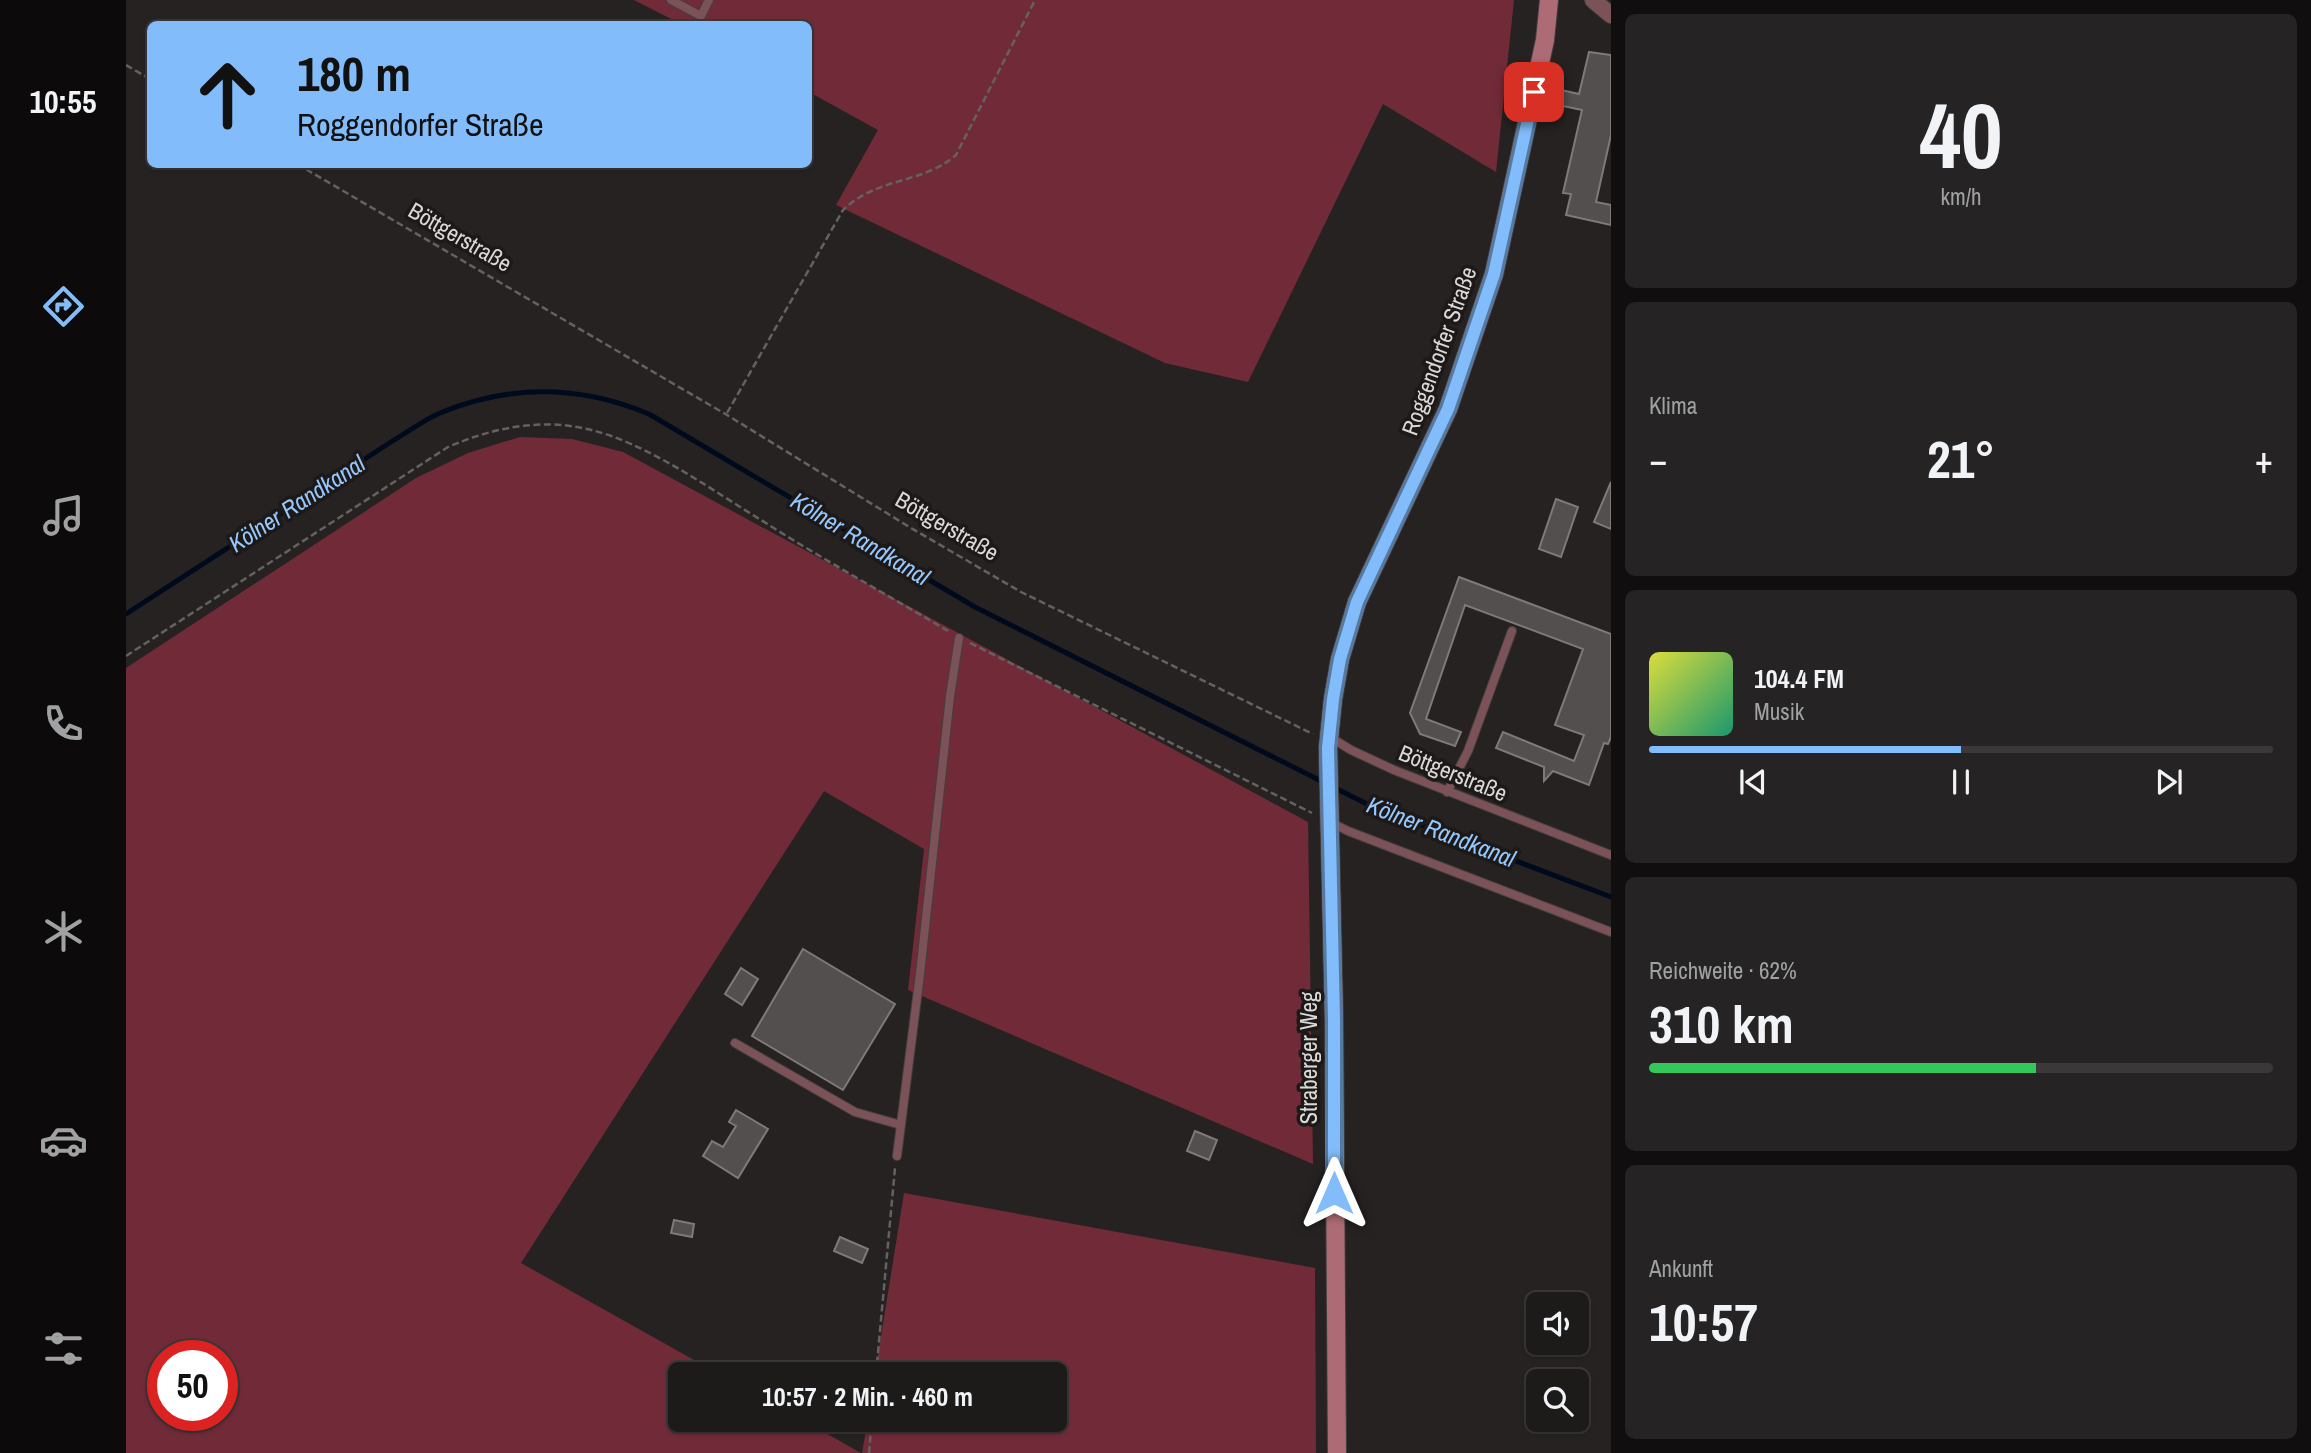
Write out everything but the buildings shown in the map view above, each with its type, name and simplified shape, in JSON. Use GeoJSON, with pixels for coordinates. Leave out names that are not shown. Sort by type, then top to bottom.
{"type":"FeatureCollection","features":[{"type":"Feature","properties":{"kind":"main road","name":"Roggendorfer Straße"},"geometry":{"type":"LineString","coordinates":[[1328,741],[1340,659],[1357,602],[1448,409],[1494,274],[1545,40],[1549,0]]}},
{"type":"Feature","properties":{"kind":"main road","name":"Straberger Weg"},"geometry":{"type":"LineString","coordinates":[[1328,741],[1337,1453]]}},
{"type":"Feature","properties":{"kind":"street"},"geometry":{"type":"LineString","coordinates":[[1593,0],[1611,15]]}},
{"type":"Feature","properties":{"kind":"lane"},"geometry":{"type":"LineString","coordinates":[[671,0],[701,16],[709,0]]}},
{"type":"Feature","properties":{"kind":"lane"},"geometry":{"type":"LineString","coordinates":[[1447,792],[1468,751],[1512,631]]}},
{"type":"Feature","properties":{"kind":"lane"},"geometry":{"type":"LineString","coordinates":[[897,1156],[950,695],[960,638]]}},
{"type":"Feature","properties":{"kind":"lane","name":"Böttgerstraße"},"geometry":{"type":"LineString","coordinates":[[1328,741],[1447,792],[1611,855]]}},
{"type":"Feature","properties":{"kind":"lane"},"geometry":{"type":"LineString","coordinates":[[1330,817],[1348,831],[1611,932]]}},
{"type":"Feature","properties":{"kind":"lane"},"geometry":{"type":"LineString","coordinates":[[735,1043],[855,1112],[901,1125]]}},
{"type":"Feature","properties":{"kind":"path"},"geometry":{"type":"LineString","coordinates":[[727,415],[843,210],[871,190],[942,167],[956,155],[1035,0]]}},
{"type":"Feature","properties":{"kind":"path"},"geometry":{"type":"LineString","coordinates":[[126,65],[147,77]]}},
{"type":"Feature","properties":{"kind":"path","name":"Böttgerstraße"},"geometry":{"type":"LineString","coordinates":[[304,168],[727,415],[1021,592],[1328,741]]}},
{"type":"Feature","properties":{"kind":"path"},"geometry":{"type":"LineString","coordinates":[[126,656],[448,447],[504,427],[560,425],[589,429],[625,442],[673,467],[960,638],[1330,817]]}},
{"type":"Feature","properties":{"kind":"path"},"geometry":{"type":"LineString","coordinates":[[877,1362],[897,1156]]}},
{"type":"Feature","properties":{"kind":"path"},"geometry":{"type":"LineString","coordinates":[[869,1453],[871,1432]]}},
{"type":"Feature","properties":{"kind":"shaded area"},"geometry":{"type":"Polygon","coordinates":[[[634,0],[1514,0],[1496,172],[1383,104],[1248,382],[1165,363],[836,205],[878,130],[812,94],[812,21],[675,21],[634,0]]]}},
{"type":"Feature","properties":{"kind":"shaded area"},"geometry":{"type":"Polygon","coordinates":[[[520,437],[572,439],[623,452],[1308,822],[1313,1164],[908,990],[924,849],[824,791],[521,1263],[698,1362],[668,1362],[668,1432],[824,1432],[861,1453],[126,1453],[126,668],[416,478],[468,453],[520,437]]]}},
{"type":"Feature","properties":{"kind":"shaded area"},"geometry":{"type":"Polygon","coordinates":[[[904,1193],[1315,1268],[1316,1453],[862,1453],[866,1432],[1067,1432],[1067,1362],[877,1362],[904,1193]]]}},
{"type":"Feature","properties":{"kind":"waterway","name":"Kölner Randkanal"},"geometry":{"type":"LineString","coordinates":[[126,614],[434,416],[492,397],[519,393],[571,393],[623,404],[649,414],[975,607],[1325,783]]}},
{"type":"Feature","properties":{"kind":"waterway","name":"Kölner Randkanal"},"geometry":{"type":"LineString","coordinates":[[1333,787],[1371,806],[1611,897]]}},
{"type":"Feature","properties":{"kind":"route"},"geometry":{"type":"LineString","coordinates":[[1334,1193],[1334,1020],[1328,735],[1340,659],[1357,602],[1448,409],[1494,274],[1534,92]]}}]}
